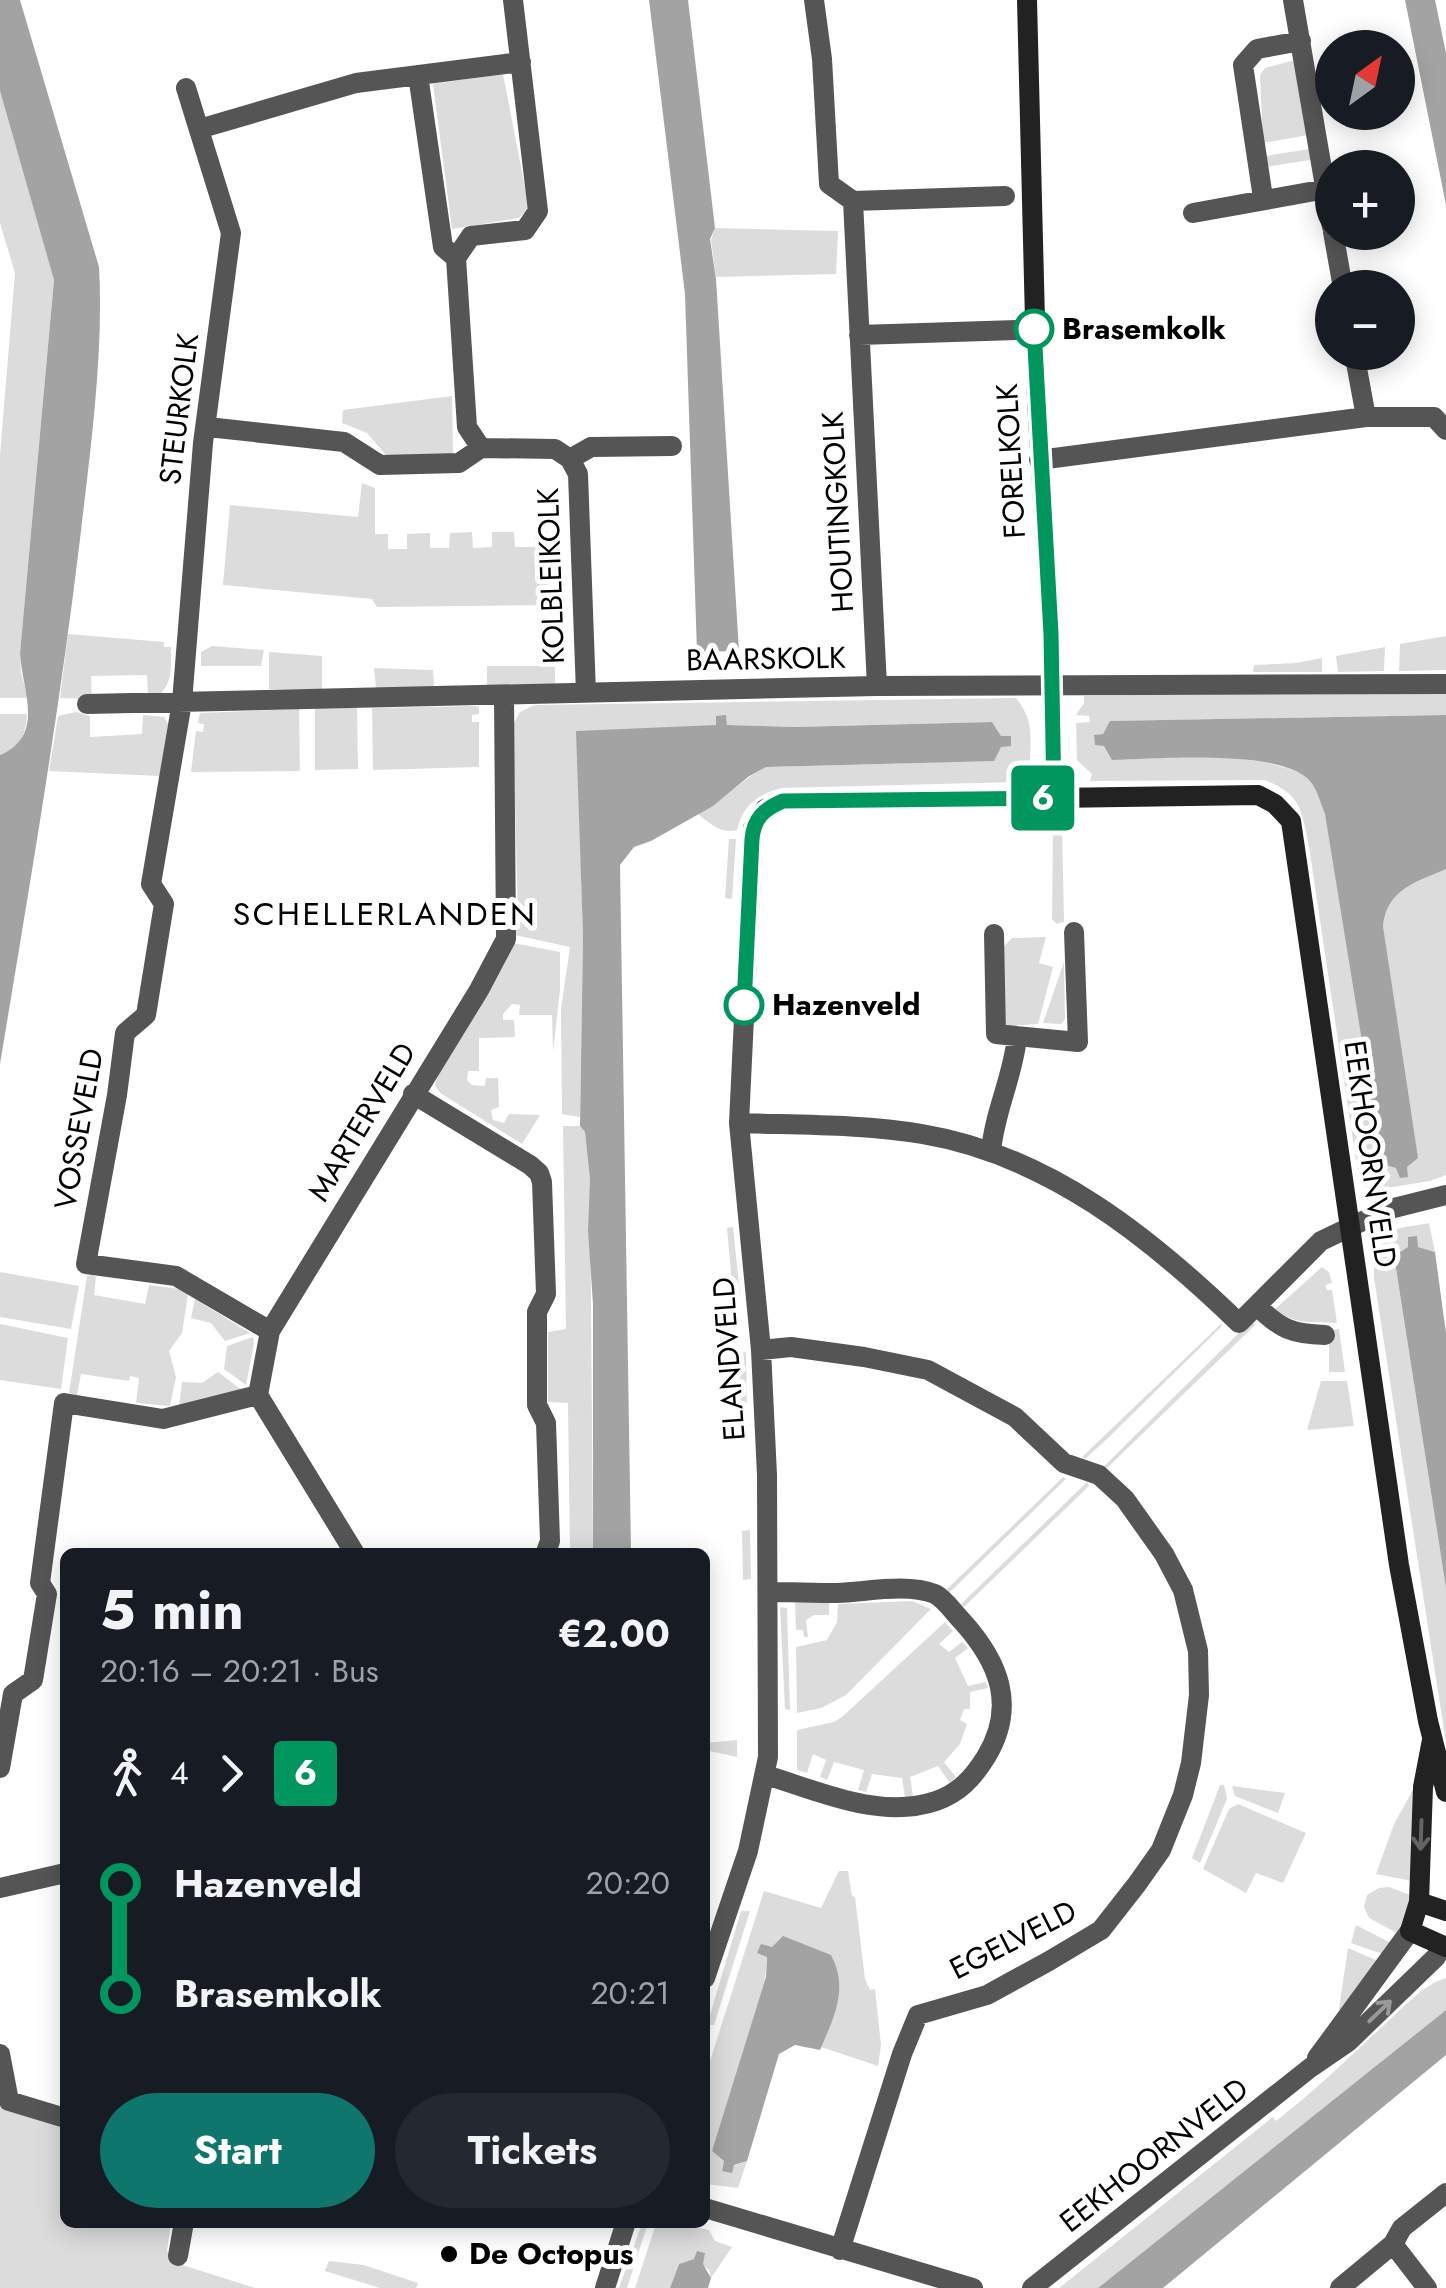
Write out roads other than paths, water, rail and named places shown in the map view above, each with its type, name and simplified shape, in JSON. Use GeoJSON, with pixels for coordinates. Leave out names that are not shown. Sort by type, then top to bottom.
{"type":"FeatureCollection","features":[{"type":"Feature","properties":{"kind":"street"},"geometry":{"type":"LineString","coordinates":[[481,448],[467,427],[456,258],[471,236],[524,230],[538,211],[513,0]]}},
{"type":"Feature","properties":{"kind":"street"},"geometry":{"type":"LineString","coordinates":[[814,0],[822,59],[828,184],[853,201],[1005,196]]}},
{"type":"Feature","properties":{"kind":"street","name":"FORELKOLK"},"geometry":{"type":"LineString","coordinates":[[1028,0],[1030,196],[1054,798]]}},
{"type":"Feature","properties":{"kind":"street"},"geometry":{"type":"LineString","coordinates":[[1292,0],[1320,150]]}},
{"type":"Feature","properties":{"kind":"street"},"geometry":{"type":"LineString","coordinates":[[1263,198],[1243,65],[1257,49],[1301,41]]}},
{"type":"Feature","properties":{"kind":"street"},"geometry":{"type":"LineString","coordinates":[[198,129],[356,83],[521,62]]}},
{"type":"Feature","properties":{"kind":"street"},"geometry":{"type":"LineString","coordinates":[[418,75],[443,247],[456,258]]}},
{"type":"Feature","properties":{"kind":"street","name":"STEURKOLK"},"geometry":{"type":"LineString","coordinates":[[182,702],[203,443],[231,233],[186,88]]}},
{"type":"Feature","properties":{"kind":"street"},"geometry":{"type":"LineString","coordinates":[[1193,213],[1315,190]]}},
{"type":"Feature","properties":{"kind":"street","name":"HOUTINGKOLK"},"geometry":{"type":"LineString","coordinates":[[853,201],[878,686]]}},
{"type":"Feature","properties":{"kind":"street"},"geometry":{"type":"LineString","coordinates":[[859,336],[1017,330]]}},
{"type":"Feature","properties":{"kind":"street"},"geometry":{"type":"LineString","coordinates":[[1357,370],[1366,417]]}},
{"type":"Feature","properties":{"kind":"street"},"geometry":{"type":"LineString","coordinates":[[1040,460],[1366,417],[1434,417],[1446,430]]}},
{"type":"Feature","properties":{"kind":"street","name":"KOLBLEIKOLK"},"geometry":{"type":"LineString","coordinates":[[208,427],[344,442],[380,465],[460,463],[481,448],[555,449],[570,459],[578,474],[586,693]]}},
{"type":"Feature","properties":{"kind":"street","name":"KOLBLEIKOLK"},"geometry":{"type":"LineString","coordinates":[[570,459],[590,447],[672,446]]}},
{"type":"Feature","properties":{"kind":"street","name":"BAARSKOLK"},"geometry":{"type":"LineString","coordinates":[[87,704],[878,686],[1446,684]]}},
{"type":"Feature","properties":{"kind":"street","name":"MARTERVELD"},"geometry":{"type":"LineString","coordinates":[[258,1395],[270,1331],[506,940],[504,696]]}},
{"type":"Feature","properties":{"kind":"street","name":"VOSSEVELD"},"geometry":{"type":"LineString","coordinates":[[182,702],[151,884],[164,904],[152,980],[146,1015],[125,1033],[118,1095],[86,1264],[176,1276],[270,1331]]}},
{"type":"Feature","properties":{"kind":"street","name":"EEKHOORNVELD"},"geometry":{"type":"LineString","coordinates":[[1054,798],[1258,795],[1276,804],[1291,821],[1399,1565],[1446,1792]]}},
{"type":"Feature","properties":{"kind":"street","name":"ELANDVELD"},"geometry":{"type":"LineString","coordinates":[[710,1963],[748,1852],[766,1774],[768,1592],[761,1350],[739,1122],[753,828],[765,809],[783,801],[1054,798]]}},
{"type":"Feature","properties":{"kind":"street"},"geometry":{"type":"LineString","coordinates":[[994,934],[996,1034],[1078,1042],[1074,932]]}},
{"type":"Feature","properties":{"kind":"street"},"geometry":{"type":"LineString","coordinates":[[991,1152],[1017,1037]]}},
{"type":"Feature","properties":{"kind":"street"},"geometry":{"type":"LineString","coordinates":[[413,1094],[530,1165],[542,1182],[546,1294],[537,1312],[537,1405],[546,1422],[547,1548]]}},
{"type":"Feature","properties":{"kind":"street"},"geometry":{"type":"LineString","coordinates":[[739,1122],[923,1134],[991,1152],[1085,1196],[1131,1227],[1239,1323],[1320,1241],[1386,1210],[1446,1195]]}},
{"type":"Feature","properties":{"kind":"street"},"geometry":{"type":"LineString","coordinates":[[1257,1306],[1276,1326],[1324,1335]]}},
{"type":"Feature","properties":{"kind":"street","name":"EGELVELD"},"geometry":{"type":"LineString","coordinates":[[761,1350],[791,1347],[864,1356],[928,1370],[1015,1416],[1064,1462],[1099,1475],[1125,1499],[1164,1554],[1183,1590],[1198,1651],[1200,1695],[1191,1764],[1176,1816],[1160,1850],[1101,1930],[986,1995],[918,2015],[840,2250]]}},
{"type":"Feature","properties":{"kind":"street"},"geometry":{"type":"LineString","coordinates":[[0,1768],[12,1694],[33,1680],[47,1594],[40,1583],[64,1403],[163,1419],[258,1395],[352,1548]]}},
{"type":"Feature","properties":{"kind":"street"},"geometry":{"type":"LineString","coordinates":[[766,1774],[870,1805],[899,1807],[934,1802],[972,1778],[998,1738],[1002,1705],[998,1676],[990,1657],[938,1595],[909,1589],[768,1592]]}},
{"type":"Feature","properties":{"kind":"street","name":"EEKHOORNVELD"},"geometry":{"type":"LineString","coordinates":[[1310,2068],[1410,1931],[1419,1902],[1423,1787],[1432,1738]]}},
{"type":"Feature","properties":{"kind":"street"},"geometry":{"type":"LineString","coordinates":[[0,1888],[60,1875]]}},
{"type":"Feature","properties":{"kind":"street"},"geometry":{"type":"LineString","coordinates":[[1419,1902],[1446,1911]]}},
{"type":"Feature","properties":{"kind":"street"},"geometry":{"type":"LineString","coordinates":[[1410,1931],[1445,1943]]}},
{"type":"Feature","properties":{"kind":"street","name":"EEKHOORNVELD"},"geometry":{"type":"LineString","coordinates":[[1032,2288],[1348,2042],[1436,1957],[1445,1943]]}},
{"type":"Feature","properties":{"kind":"street"},"geometry":{"type":"LineString","coordinates":[[0,2054],[9,2101],[60,2116]]}},
{"type":"Feature","properties":{"kind":"street"},"geometry":{"type":"LineString","coordinates":[[1340,2288],[1393,2244],[1402,2228],[1446,2193]]}},
{"type":"Feature","properties":{"kind":"street"},"geometry":{"type":"LineString","coordinates":[[710,2210],[934,2283],[972,2288]]}},
{"type":"Feature","properties":{"kind":"street"},"geometry":{"type":"LineString","coordinates":[[178,2256],[183,2228]]}},
{"type":"Feature","properties":{"kind":"street"},"geometry":{"type":"LineString","coordinates":[[605,2288],[624,2228]]}},
{"type":"Feature","properties":{"kind":"street"},"geometry":{"type":"LineString","coordinates":[[1393,2244],[1427,2288]]}},
{"type":"Feature","properties":{"kind":"place","name":"Brasemkolk"},"geometry":{"type":"Point","coordinates":[1034,329]}},
{"type":"Feature","properties":{"kind":"place","name":"Hazenveld"},"geometry":{"type":"Point","coordinates":[744,1005]}},
{"type":"Feature","properties":{"kind":"place","name":"De Octopus"},"geometry":{"type":"Point","coordinates":[449,2254]}},
{"type":"Feature","properties":{"kind":"district","name":"SCHELLERLANDEN"},"geometry":{"type":"Point","coordinates":[385,914]}}]}
